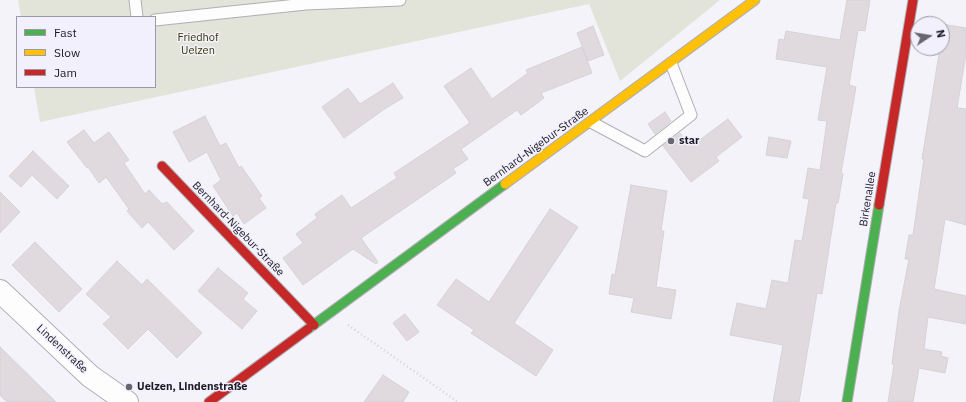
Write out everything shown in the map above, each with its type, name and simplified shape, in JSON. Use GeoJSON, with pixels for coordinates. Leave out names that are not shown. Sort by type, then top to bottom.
{"type":"FeatureCollection","features":[{"type":"Feature","properties":{"kind":"main road","name":"Bernhard-Nigebur-Straße"},"geometry":{"type":"LineString","coordinates":[[209,402],[671,63],[754,0]]}},
{"type":"Feature","properties":{"kind":"main road","name":"Birkenallee"},"geometry":{"type":"LineString","coordinates":[[847,402],[913,0]]}},
{"type":"Feature","properties":{"kind":"main road","name":"Bernhard-Nigebur-Straße"},"geometry":{"type":"LineString","coordinates":[[162,166],[314,325]]}},
{"type":"Feature","properties":{"kind":"street","name":"Lindenstraße"},"geometry":{"type":"LineString","coordinates":[[0,291],[90,376],[127,402]]}},
{"type":"Feature","properties":{"kind":"lane"},"geometry":{"type":"LineString","coordinates":[[135,0],[137,16]]}},
{"type":"Feature","properties":{"kind":"lane"},"geometry":{"type":"LineString","coordinates":[[156,20],[311,2],[400,0]]}},
{"type":"Feature","properties":{"kind":"lane"},"geometry":{"type":"LineString","coordinates":[[591,122],[645,151],[691,115],[671,63]]}},
{"type":"Feature","properties":{"kind":"path"},"geometry":{"type":"LineString","coordinates":[[331,313],[458,402]]}},
{"type":"Feature","properties":{"kind":"green space","name":"Friedhof Uelzen"},"geometry":{"type":"Polygon","coordinates":[[[18,0],[720,0],[620,81],[589,4],[40,122],[34,88],[156,88],[156,16],[21,16],[18,0]]]}},
{"type":"Feature","properties":{"kind":"building"},"geometry":{"type":"Polygon","coordinates":[[[847,0],[870,0],[865,31],[858,30],[849,85],[856,87],[841,173],[843,174],[838,203],[836,203],[822,294],[817,293],[799,402],[773,402],[783,345],[730,335],[737,303],[766,309],[772,280],[788,283],[795,240],[802,241],[809,199],[803,198],[808,168],[820,170],[827,121],[818,120],[827,67],[776,59],[779,39],[784,40],[786,31],[840,40],[847,0]]]}},
{"type":"Feature","properties":{"kind":"building"},"geometry":{"type":"Polygon","coordinates":[[[950,25],[966,28],[966,54],[957,108],[966,109],[966,225],[945,219],[934,289],[966,296],[966,324],[928,317],[924,349],[942,352],[941,356],[948,358],[945,373],[919,368],[913,402],[888,402],[894,365],[892,364],[899,311],[909,259],[905,259],[909,235],[913,235],[924,159],[922,159],[939,56],[950,56],[950,25]]]}},
{"type":"Feature","properties":{"kind":"building"},"geometry":{"type":"Polygon","coordinates":[[[593,26],[604,55],[588,61],[577,33],[593,26]]]}},
{"type":"Feature","properties":{"kind":"building"},"geometry":{"type":"Polygon","coordinates":[[[582,47],[592,73],[541,93],[544,98],[521,115],[517,110],[461,149],[468,159],[453,169],[456,173],[361,238],[378,262],[376,264],[353,249],[303,285],[283,258],[303,243],[296,234],[317,218],[315,214],[342,195],[351,208],[397,178],[394,173],[470,123],[444,86],[471,68],[492,99],[528,73],[526,70],[582,47]]]}},
{"type":"Feature","properties":{"kind":"building"},"geometry":{"type":"Polygon","coordinates":[[[393,83],[403,98],[386,108],[344,138],[322,107],[348,88],[360,104],[393,83]]]}},
{"type":"Feature","properties":{"kind":"building"},"geometry":{"type":"Polygon","coordinates":[[[665,112],[671,121],[655,134],[648,124],[665,112]]]}},
{"type":"Feature","properties":{"kind":"building"},"geometry":{"type":"Polygon","coordinates":[[[205,116],[220,146],[226,143],[239,168],[241,166],[262,196],[259,198],[266,208],[244,224],[237,213],[233,216],[213,186],[221,180],[207,152],[189,162],[173,132],[205,116]]]}},
{"type":"Feature","properties":{"kind":"building"},"geometry":{"type":"Polygon","coordinates":[[[728,119],[742,137],[716,157],[719,161],[691,182],[663,146],[680,133],[690,147],[728,119]]]}},
{"type":"Feature","properties":{"kind":"building"},"geometry":{"type":"Polygon","coordinates":[[[84,130],[94,143],[109,132],[129,160],[124,163],[145,194],[149,190],[162,204],[167,202],[194,231],[174,250],[148,222],[142,228],[127,211],[129,209],[106,177],[99,183],[67,142],[84,130]]]}},
{"type":"Feature","properties":{"kind":"building"},"geometry":{"type":"Polygon","coordinates":[[[769,137],[791,141],[787,158],[766,155],[769,137]]]}},
{"type":"Feature","properties":{"kind":"building"},"geometry":{"type":"Polygon","coordinates":[[[33,151],[69,186],[57,199],[32,175],[21,187],[9,176],[33,151]]]}},
{"type":"Feature","properties":{"kind":"building"},"geometry":{"type":"Polygon","coordinates":[[[631,185],[667,191],[661,231],[664,231],[656,287],[676,290],[671,319],[631,312],[634,298],[609,294],[612,274],[615,275],[631,185]]]}},
{"type":"Feature","properties":{"kind":"building"},"geometry":{"type":"Polygon","coordinates":[[[0,192],[20,212],[0,233],[0,192]]]}},
{"type":"Feature","properties":{"kind":"building"},"geometry":{"type":"Polygon","coordinates":[[[550,209],[578,227],[514,323],[553,350],[536,376],[471,333],[474,330],[437,305],[456,279],[489,302],[550,209]]]}},
{"type":"Feature","properties":{"kind":"building"},"geometry":{"type":"Polygon","coordinates":[[[35,242],[82,289],[59,312],[12,265],[35,242]]]}},
{"type":"Feature","properties":{"kind":"building"},"geometry":{"type":"Polygon","coordinates":[[[117,261],[142,285],[147,279],[202,333],[177,358],[148,329],[128,349],[103,324],[111,317],[86,294],[117,261]]]}},
{"type":"Feature","properties":{"kind":"building"},"geometry":{"type":"Polygon","coordinates":[[[218,268],[248,293],[243,299],[257,311],[242,329],[198,291],[218,268]]]}},
{"type":"Feature","properties":{"kind":"building"},"geometry":{"type":"Polygon","coordinates":[[[405,314],[419,332],[407,341],[393,323],[405,314]]]}},
{"type":"Feature","properties":{"kind":"building"},"geometry":{"type":"Polygon","coordinates":[[[0,347],[56,402],[7,402],[0,395],[0,347]]]}},
{"type":"Feature","properties":{"kind":"building"},"geometry":{"type":"Polygon","coordinates":[[[383,375],[409,392],[403,402],[364,402],[383,375]]]}},
{"type":"Feature","properties":{"kind":"traffic: fast"},"geometry":{"type":"LineString","coordinates":[[308,329],[505,184]]}},
{"type":"Feature","properties":{"kind":"traffic: fast"},"geometry":{"type":"LineString","coordinates":[[847,402],[879,205]]}},
{"type":"Feature","properties":{"kind":"traffic: slow"},"geometry":{"type":"LineString","coordinates":[[505,184],[755,0]]}},
{"type":"Feature","properties":{"kind":"traffic: jam"},"geometry":{"type":"LineString","coordinates":[[879,205],[913,0]]}},
{"type":"Feature","properties":{"kind":"traffic: jam"},"geometry":{"type":"LineString","coordinates":[[162,166],[314,325]]}},
{"type":"Feature","properties":{"kind":"traffic: jam"},"geometry":{"type":"LineString","coordinates":[[209,402],[308,329]]}},
{"type":"Feature","properties":{"kind":"place","name":"star"},"geometry":{"type":"Point","coordinates":[671,141]}},
{"type":"Feature","properties":{"kind":"place","name":"Uelzen, Lindenstraße"},"geometry":{"type":"Point","coordinates":[129,387]}}]}
